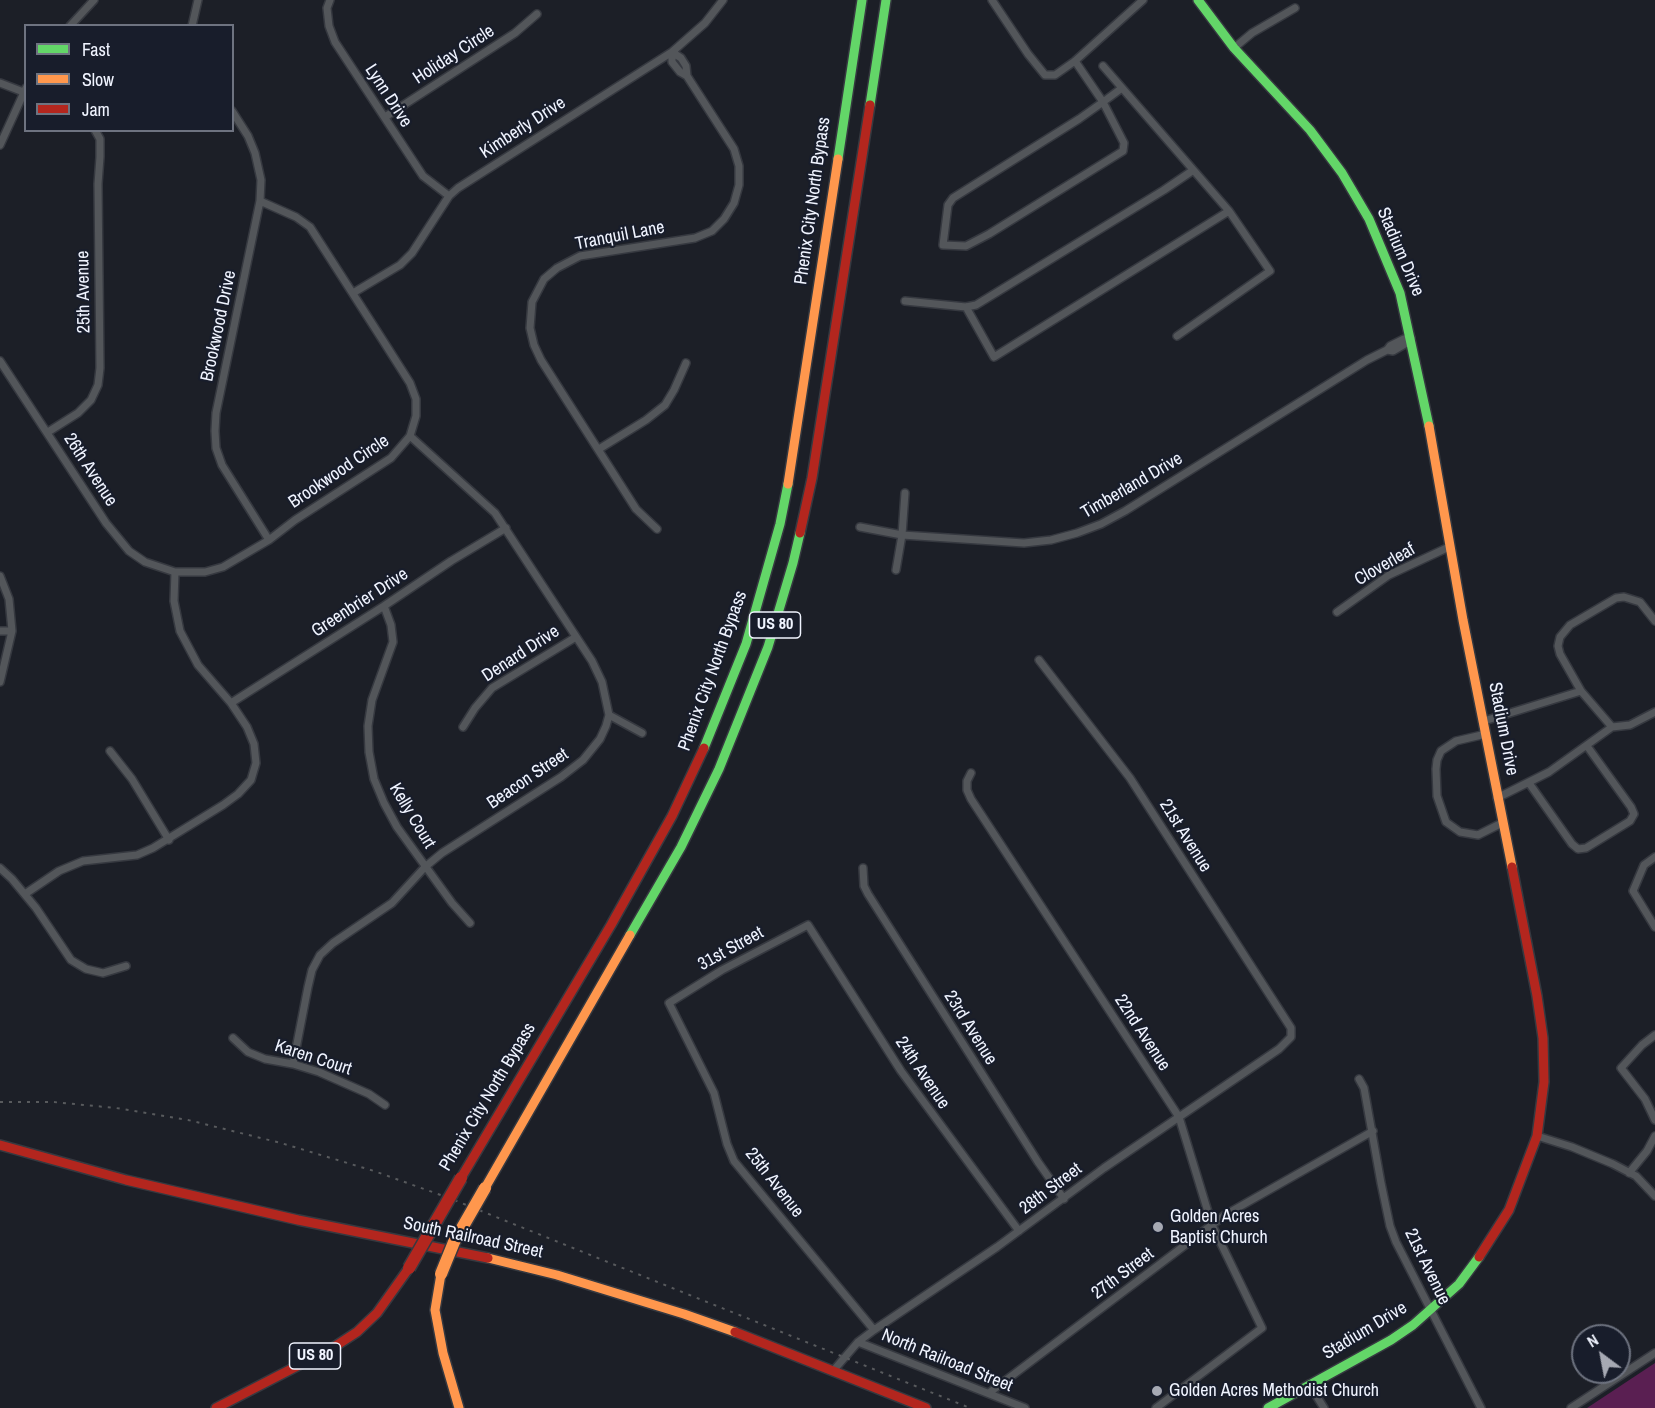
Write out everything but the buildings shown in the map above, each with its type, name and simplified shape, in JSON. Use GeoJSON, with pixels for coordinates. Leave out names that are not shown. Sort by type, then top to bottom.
{"type":"FeatureCollection","features":[{"type":"Feature","properties":{"kind":"main road","name":"Phenix City North Bypass"},"geometry":{"type":"LineString","coordinates":[[216,1408],[334,1347],[357,1332],[377,1313],[399,1284],[611,925],[672,816],[699,761],[746,644],[780,524],[792,463],[862,0]]}},
{"type":"Feature","properties":{"kind":"main road","name":"US 80"},"geometry":{"type":"LineString","coordinates":[[459,1408],[443,1353],[435,1310],[441,1274],[454,1242],[681,847],[719,769],[768,647],[792,563],[812,478],[886,0]]}},
{"type":"Feature","properties":{"kind":"main road","name":"Stadium Drive"},"geometry":{"type":"LineString","coordinates":[[1198,0],[1234,48],[1310,130],[1342,173],[1369,219],[1391,267],[1405,310],[1411,338],[1541,1021],[1544,1082],[1537,1136],[1509,1210],[1486,1248],[1459,1284],[1431,1311],[1391,1340],[1268,1408]]}},
{"type":"Feature","properties":{"kind":"main road","name":"South Railroad Street"},"geometry":{"type":"LineString","coordinates":[[0,1145],[126,1180],[298,1220],[482,1257],[557,1275],[684,1314],[768,1344],[926,1408]]}},
{"type":"Feature","properties":{"kind":"street"},"geometry":{"type":"LineString","coordinates":[[72,24],[94,0]]}},
{"type":"Feature","properties":{"kind":"street"},"geometry":{"type":"LineString","coordinates":[[192,24],[198,0]]}},
{"type":"Feature","properties":{"kind":"street","name":"Lynn Drive"},"geometry":{"type":"LineString","coordinates":[[330,0],[327,8],[328,26],[335,42],[423,176],[449,196]]}},
{"type":"Feature","properties":{"kind":"street","name":"Kimberly Drive"},"geometry":{"type":"LineString","coordinates":[[353,293],[400,265],[412,253],[449,196],[508,155],[672,52],[705,23],[723,0]]}},
{"type":"Feature","properties":{"kind":"street"},"geometry":{"type":"LineString","coordinates":[[992,0],[1045,75],[1055,75],[1075,61],[1143,0]]}},
{"type":"Feature","properties":{"kind":"street"},"geometry":{"type":"LineString","coordinates":[[1234,48],[1252,33],[1296,8]]}},
{"type":"Feature","properties":{"kind":"street","name":"Holiday Circle"},"geometry":{"type":"LineString","coordinates":[[385,117],[515,33],[537,14]]}},
{"type":"Feature","properties":{"kind":"street","name":"Tranquil Lane"},"geometry":{"type":"LineString","coordinates":[[657,529],[636,509],[541,360],[530,328],[532,302],[543,279],[557,268],[580,256],[695,238],[712,231],[724,219],[734,203],[740,185],[739,166],[734,149],[687,76],[686,66],[681,58],[672,52]]}},
{"type":"Feature","properties":{"kind":"street"},"geometry":{"type":"LineString","coordinates":[[1075,61],[1104,102],[1124,143],[1123,151],[989,234],[966,246],[943,245],[948,205],[952,198],[1104,102],[1122,88]]}},
{"type":"Feature","properties":{"kind":"street"},"geometry":{"type":"LineString","coordinates":[[1103,66],[1228,212],[1270,271],[1177,336]]}},
{"type":"Feature","properties":{"kind":"street"},"geometry":{"type":"LineString","coordinates":[[0,83],[24,91]]}},
{"type":"Feature","properties":{"kind":"street"},"geometry":{"type":"LineString","coordinates":[[0,145],[24,93]]}},
{"type":"Feature","properties":{"kind":"street","name":"Brookwood Drive"},"geometry":{"type":"LineString","coordinates":[[234,114],[248,136],[255,153],[261,180],[260,201],[216,413],[216,448],[222,465],[269,540]]}},
{"type":"Feature","properties":{"kind":"street","name":"25th Avenue"},"geometry":{"type":"LineString","coordinates":[[48,432],[78,413],[91,400],[98,385],[100,368],[98,184],[100,139],[96,132]]}},
{"type":"Feature","properties":{"kind":"street"},"geometry":{"type":"LineString","coordinates":[[905,302],[966,307],[976,305],[1192,171]]}},
{"type":"Feature","properties":{"kind":"street","name":"Brookwood Circle"},"geometry":{"type":"LineString","coordinates":[[175,572],[205,572],[223,567],[269,540],[295,520],[391,458],[410,436],[416,416],[416,399],[410,383],[310,228],[296,217],[260,201]]}},
{"type":"Feature","properties":{"kind":"street"},"geometry":{"type":"LineString","coordinates":[[966,307],[994,357],[1228,212]]}},
{"type":"Feature","properties":{"kind":"street","name":"Timberland Drive"},"geometry":{"type":"LineString","coordinates":[[860,527],[902,535],[1024,543],[1051,540],[1085,530],[1125,511],[1366,360],[1387,350],[1393,351],[1405,345],[1411,338]]}},
{"type":"Feature","properties":{"kind":"street","name":"26th Avenue"},"geometry":{"type":"LineString","coordinates":[[0,361],[106,523],[129,551],[145,562],[175,572]]}},
{"type":"Feature","properties":{"kind":"street"},"geometry":{"type":"LineString","coordinates":[[599,449],[646,420],[665,405],[686,363]]}},
{"type":"Feature","properties":{"kind":"street"},"geometry":{"type":"LineString","coordinates":[[410,436],[484,501],[506,528],[602,682],[609,715],[642,733]]}},
{"type":"Feature","properties":{"kind":"street"},"geometry":{"type":"LineString","coordinates":[[896,570],[902,535],[905,493]]}},
{"type":"Feature","properties":{"kind":"street","name":"Greenbrier Drive"},"geometry":{"type":"LineString","coordinates":[[231,703],[506,528]]}},
{"type":"Feature","properties":{"kind":"street","name":"Cloverleaf"},"geometry":{"type":"LineString","coordinates":[[1337,612],[1389,575],[1449,547]]}},
{"type":"Feature","properties":{"kind":"street"},"geometry":{"type":"LineString","coordinates":[[25,894],[59,871],[83,861],[137,855],[169,840],[238,794],[250,780],[256,763],[254,744],[247,726],[231,703],[198,665],[180,632],[174,601],[175,572]]}},
{"type":"Feature","properties":{"kind":"street"},"geometry":{"type":"LineString","coordinates":[[0,576],[9,599],[12,631],[0,682]]}},
{"type":"Feature","properties":{"kind":"street"},"geometry":{"type":"LineString","coordinates":[[1612,727],[1581,691],[1560,654],[1558,646],[1560,638],[1570,625],[1616,598],[1624,597],[1640,602],[1655,621]]}},
{"type":"Feature","properties":{"kind":"street","name":"Kelly Court"},"geometry":{"type":"LineString","coordinates":[[384,606],[391,625],[393,642],[372,700],[368,726],[369,752],[374,778],[397,826],[452,903],[470,923]]}},
{"type":"Feature","properties":{"kind":"street"},"geometry":{"type":"LineString","coordinates":[[0,631],[12,631]]}},
{"type":"Feature","properties":{"kind":"street","name":"Denard Drive"},"geometry":{"type":"LineString","coordinates":[[463,727],[492,688],[576,637]]}},
{"type":"Feature","properties":{"kind":"street","name":"21st Avenue"},"geometry":{"type":"LineString","coordinates":[[1040,660],[1142,796],[1291,1028],[1291,1037]]}},
{"type":"Feature","properties":{"kind":"street"},"geometry":{"type":"LineString","coordinates":[[1502,824],[1478,835],[1460,832],[1446,822],[1437,796],[1436,769],[1441,752],[1456,741],[1485,728],[1581,691]]}},
{"type":"Feature","properties":{"kind":"street"},"geometry":{"type":"LineString","coordinates":[[1497,798],[1529,783],[1612,727],[1630,725],[1655,712]]}},
{"type":"Feature","properties":{"kind":"street","name":"Beacon Street"},"geometry":{"type":"LineString","coordinates":[[293,1064],[312,970],[320,955],[333,943],[392,903],[442,853],[561,777],[583,760],[600,739],[609,715]]}},
{"type":"Feature","properties":{"kind":"street"},"geometry":{"type":"LineString","coordinates":[[1529,783],[1572,844],[1578,849],[1586,848],[1630,821],[1634,814],[1631,807],[1587,746]]}},
{"type":"Feature","properties":{"kind":"street"},"geometry":{"type":"LineString","coordinates":[[110,751],[132,779],[169,840]]}},
{"type":"Feature","properties":{"kind":"street","name":"22nd Avenue"},"geometry":{"type":"LineString","coordinates":[[971,773],[967,781],[967,790],[971,799],[1179,1117],[1212,1225],[1262,1328],[1156,1408]]}},
{"type":"Feature","properties":{"kind":"street"},"geometry":{"type":"LineString","coordinates":[[1655,857],[1644,865],[1633,891],[1655,927]]}},
{"type":"Feature","properties":{"kind":"street"},"geometry":{"type":"LineString","coordinates":[[0,868],[25,894],[71,960],[86,969],[103,973],[126,966]]}},
{"type":"Feature","properties":{"kind":"street","name":"23rd Avenue"},"geometry":{"type":"LineString","coordinates":[[863,868],[864,886],[868,894],[1008,1116],[1064,1199]]}},
{"type":"Feature","properties":{"kind":"street","name":"31st Street"},"geometry":{"type":"LineString","coordinates":[[669,1003],[722,970],[808,925]]}},
{"type":"Feature","properties":{"kind":"street","name":"24th Avenue"},"geometry":{"type":"LineString","coordinates":[[808,925],[901,1071],[1019,1231]]}},
{"type":"Feature","properties":{"kind":"street","name":"25th Avenue"},"geometry":{"type":"LineString","coordinates":[[669,1003],[714,1093],[727,1144],[734,1161],[874,1330]]}},
{"type":"Feature","properties":{"kind":"street"},"geometry":{"type":"LineString","coordinates":[[1655,1035],[1641,1045],[1621,1068],[1646,1099],[1655,1120]]}},
{"type":"Feature","properties":{"kind":"street","name":"28th Street"},"geometry":{"type":"LineString","coordinates":[[833,1371],[858,1342],[874,1330],[1019,1231],[1097,1173],[1279,1049],[1291,1037]]}},
{"type":"Feature","properties":{"kind":"street","name":"Karen Court"},"geometry":{"type":"LineString","coordinates":[[233,1038],[249,1052],[265,1059],[293,1064],[343,1082],[369,1094],[385,1105]]}},
{"type":"Feature","properties":{"kind":"street","name":"21st Avenue"},"geometry":{"type":"LineString","coordinates":[[1359,1079],[1364,1088],[1390,1226],[1481,1408]]}},
{"type":"Feature","properties":{"kind":"street","name":"27th Street"},"geometry":{"type":"LineString","coordinates":[[989,1394],[1212,1225],[1262,1193],[1373,1131]]}},
{"type":"Feature","properties":{"kind":"street"},"geometry":{"type":"LineString","coordinates":[[1537,1136],[1613,1164],[1629,1173],[1655,1196]]}},
{"type":"Feature","properties":{"kind":"street"},"geometry":{"type":"LineString","coordinates":[[1629,1173],[1647,1151],[1655,1136]]}},
{"type":"Feature","properties":{"kind":"street","name":"North Railroad Street"},"geometry":{"type":"LineString","coordinates":[[858,1342],[1025,1408]]}},
{"type":"Feature","properties":{"kind":"street"},"geometry":{"type":"LineString","coordinates":[[1571,1408],[1655,1353]]}},
{"type":"Feature","properties":{"kind":"street"},"geometry":{"type":"LineString","coordinates":[[1309,1384],[1324,1408]]}},
{"type":"Feature","properties":{"kind":"shaded area"},"geometry":{"type":"Polygon","coordinates":[[[1655,1363],[1655,1408],[1587,1408],[1623,1384],[1631,1384],[1631,1379],[1655,1363]]]}},
{"type":"Feature","properties":{"kind":"railway"},"geometry":{"type":"LineString","coordinates":[[0,1102],[53,1102],[116,1108],[188,1120],[281,1143],[374,1171],[449,1198],[970,1408]]}},
{"type":"Feature","properties":{"kind":"traffic: fast"},"geometry":{"type":"LineString","coordinates":[[838,159],[862,0]]}},
{"type":"Feature","properties":{"kind":"traffic: fast"},"geometry":{"type":"LineString","coordinates":[[870,105],[886,0]]}},
{"type":"Feature","properties":{"kind":"traffic: fast"},"geometry":{"type":"LineString","coordinates":[[1198,0],[1234,48],[1310,130],[1342,173],[1369,219],[1400,293],[1429,426]]}},
{"type":"Feature","properties":{"kind":"traffic: fast"},"geometry":{"type":"LineString","coordinates":[[704,748],[746,644],[780,524],[788,484]]}},
{"type":"Feature","properties":{"kind":"traffic: fast"},"geometry":{"type":"LineString","coordinates":[[630,935],[681,847],[719,769],[768,647],[800,533]]}},
{"type":"Feature","properties":{"kind":"traffic: fast"},"geometry":{"type":"LineString","coordinates":[[1268,1408],[1391,1340],[1413,1325],[1459,1284],[1479,1257]]}},
{"type":"Feature","properties":{"kind":"traffic: slow"},"geometry":{"type":"LineString","coordinates":[[788,484],[838,159]]}},
{"type":"Feature","properties":{"kind":"traffic: slow"},"geometry":{"type":"LineString","coordinates":[[1429,426],[1463,620],[1512,867]]}},
{"type":"Feature","properties":{"kind":"traffic: slow"},"geometry":{"type":"LineString","coordinates":[[485,1188],[630,935]]}},
{"type":"Feature","properties":{"kind":"traffic: slow"},"geometry":{"type":"LineString","coordinates":[[441,1274],[454,1242],[485,1188]]}},
{"type":"Feature","properties":{"kind":"traffic: slow"},"geometry":{"type":"LineString","coordinates":[[488,1258],[557,1275],[735,1332]]}},
{"type":"Feature","properties":{"kind":"traffic: slow"},"geometry":{"type":"LineString","coordinates":[[441,1274],[435,1310],[443,1353],[459,1408]]}},
{"type":"Feature","properties":{"kind":"traffic: jam"},"geometry":{"type":"LineString","coordinates":[[800,533],[812,478],[870,105]]}},
{"type":"Feature","properties":{"kind":"traffic: jam"},"geometry":{"type":"LineString","coordinates":[[461,1178],[611,925],[672,816],[704,748]]}},
{"type":"Feature","properties":{"kind":"traffic: jam"},"geometry":{"type":"LineString","coordinates":[[1479,1257],[1509,1210],[1537,1136],[1544,1082],[1543,1038],[1537,996],[1512,867]]}},
{"type":"Feature","properties":{"kind":"traffic: jam"},"geometry":{"type":"LineString","coordinates":[[0,1145],[126,1180],[298,1220],[488,1258]]}},
{"type":"Feature","properties":{"kind":"traffic: jam"},"geometry":{"type":"LineString","coordinates":[[409,1268],[461,1178]]}},
{"type":"Feature","properties":{"kind":"traffic: jam"},"geometry":{"type":"LineString","coordinates":[[216,1408],[334,1347],[357,1332],[377,1313],[409,1268]]}},
{"type":"Feature","properties":{"kind":"traffic: jam"},"geometry":{"type":"LineString","coordinates":[[735,1332],[926,1408]]}},
{"type":"Feature","properties":{"kind":"place","name":"Golden Acres Baptist Church"},"geometry":{"type":"Point","coordinates":[1158,1227]}},
{"type":"Feature","properties":{"kind":"place","name":"Golden Acres Methodist Church"},"geometry":{"type":"Point","coordinates":[1157,1391]}}]}
